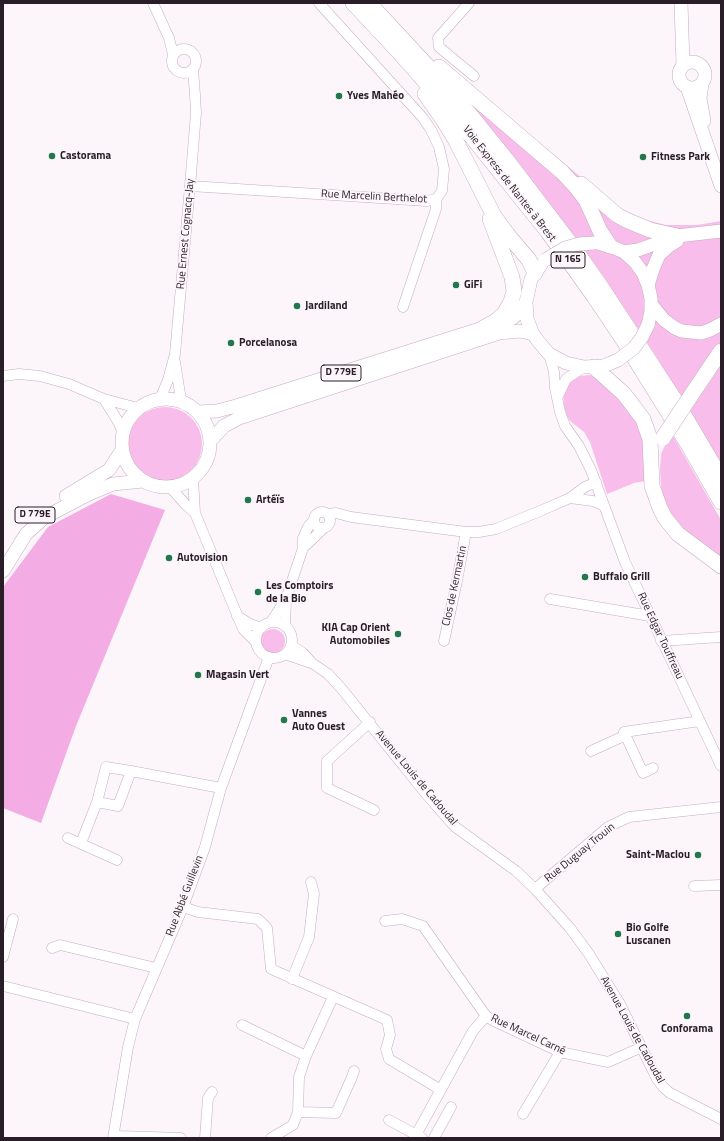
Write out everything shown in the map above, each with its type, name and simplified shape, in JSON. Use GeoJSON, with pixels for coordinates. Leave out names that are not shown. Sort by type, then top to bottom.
{"type":"FeatureCollection","features":[{"type":"Feature","properties":{"kind":"highway","name":"Voie Express de Nantes à Brest"},"geometry":{"type":"LineString","coordinates":[[353,3],[461,123],[529,208],[576,271],[666,408],[721,502]]}},
{"type":"Feature","properties":{"kind":"highway","name":"Voie Express de Nantes à Brest"},"geometry":{"type":"LineString","coordinates":[[369,3],[472,117],[510,164],[576,252],[604,291],[674,397],[721,478]]}},
{"type":"Feature","properties":{"kind":"highway"},"geometry":{"type":"LineString","coordinates":[[385,19],[396,22],[444,72],[562,172],[586,200],[600,232],[617,249]]}},
{"type":"Feature","properties":{"kind":"highway"},"geometry":{"type":"LineString","coordinates":[[385,38],[391,53],[420,88],[444,121],[455,139],[482,193],[502,227],[529,260],[535,273]]}},
{"type":"Feature","properties":{"kind":"highway"},"geometry":{"type":"LineString","coordinates":[[562,172],[572,176],[604,204],[626,220],[650,230],[677,236]]}},
{"type":"Feature","properties":{"kind":"highway"},"geometry":{"type":"LineString","coordinates":[[482,193],[512,277],[514,290],[511,302],[504,314],[496,321],[483,328]]}},
{"type":"Feature","properties":{"kind":"highway"},"geometry":{"type":"LineString","coordinates":[[660,508],[656,485],[656,463],[660,446],[721,351]]}},
{"type":"Feature","properties":{"kind":"highway"},"geometry":{"type":"LineString","coordinates":[[595,367],[624,394],[643,419],[650,439],[652,486],[660,508],[666,518],[678,534],[721,566]]}},
{"type":"Feature","properties":{"kind":"main road"},"geometry":{"type":"LineString","coordinates":[[681,3],[683,64]]}},
{"type":"Feature","properties":{"kind":"main road"},"geometry":{"type":"LineString","coordinates":[[686,3],[688,35],[691,49],[696,62],[704,69],[705,77],[702,84],[700,98],[704,118],[721,168]]}},
{"type":"Feature","properties":{"kind":"main road"},"geometry":{"type":"LineString","coordinates":[[696,62],[689,61],[683,64],[679,70],[678,78],[683,85],[687,87],[695,88],[702,84]]}},
{"type":"Feature","properties":{"kind":"main road"},"geometry":{"type":"LineString","coordinates":[[687,87],[721,186]]}},
{"type":"Feature","properties":{"kind":"main road"},"geometry":{"type":"LineString","coordinates":[[617,249],[639,268],[648,285],[651,304],[648,325],[639,343],[618,360],[595,367],[566,363],[549,354],[540,345],[533,334],[527,319],[526,302],[529,285],[535,273],[546,260],[557,252],[579,244],[594,243],[617,249],[638,250],[677,236],[719,232]]}},
{"type":"Feature","properties":{"kind":"main road"},"geometry":{"type":"LineString","coordinates":[[648,285],[655,262],[663,250],[681,239],[698,234]]}},
{"type":"Feature","properties":{"kind":"main road","name":"D 779E"},"geometry":{"type":"LineString","coordinates":[[198,412],[218,411],[236,406],[483,328],[497,325],[512,318],[522,309],[526,302]]}},
{"type":"Feature","properties":{"kind":"main road"},"geometry":{"type":"LineString","coordinates":[[651,304],[664,320],[682,331],[701,332],[710,330],[721,324]]}},
{"type":"Feature","properties":{"kind":"main road","name":"D 779E"},"geometry":{"type":"LineString","coordinates":[[211,440],[224,426],[239,418],[254,413],[500,333],[520,331],[533,334]]}},
{"type":"Feature","properties":{"kind":"main road"},"geometry":{"type":"LineString","coordinates":[[160,399],[181,400],[198,412],[209,429],[211,440],[210,454],[204,468],[193,479],[171,488],[158,487],[143,481],[127,466],[122,450],[123,434],[128,420],[138,408],[145,403],[160,399]]}},
{"type":"Feature","properties":{"kind":"main road","name":"D 779E"},"geometry":{"type":"LineString","coordinates":[[3,556],[19,530],[28,520],[41,510],[109,470],[122,450]]}},
{"type":"Feature","properties":{"kind":"main road","name":"D 779E"},"geometry":{"type":"LineString","coordinates":[[3,572],[26,534],[45,517],[89,494],[114,484],[143,481]]}},
{"type":"Feature","properties":{"kind":"street"},"geometry":{"type":"LineString","coordinates":[[154,3],[169,38],[173,54],[172,65],[181,73],[193,70],[197,62],[195,54],[173,35],[162,20]]}},
{"type":"Feature","properties":{"kind":"street","name":"Rue Marcelin Berthelot"},"geometry":{"type":"LineString","coordinates":[[190,186],[427,201],[436,199],[442,190],[444,169],[438,147],[431,130],[418,112],[319,3]]}},
{"type":"Feature","properties":{"kind":"street"},"geometry":{"type":"LineString","coordinates":[[469,3],[438,38],[439,47],[474,76]]}},
{"type":"Feature","properties":{"kind":"street"},"geometry":{"type":"LineString","coordinates":[[173,54],[179,49],[188,49]]}},
{"type":"Feature","properties":{"kind":"street","name":"Rue Ernest Cognacq-Jay"},"geometry":{"type":"LineString","coordinates":[[181,400],[177,380],[175,354],[196,113],[193,70]]}},
{"type":"Feature","properties":{"kind":"street","name":"Rue Ernest Cognacq-Jay"},"geometry":{"type":"LineString","coordinates":[[181,73],[192,95],[196,113]]}},
{"type":"Feature","properties":{"kind":"street"},"geometry":{"type":"LineString","coordinates":[[403,307],[436,209],[436,199]]}},
{"type":"Feature","properties":{"kind":"street","name":"Rue Ernest Cognacq-Jay"},"geometry":{"type":"LineString","coordinates":[[160,399],[168,380],[175,354]]}},
{"type":"Feature","properties":{"kind":"street","name":"Rue Edgar Touffreau"},"geometry":{"type":"LineString","coordinates":[[549,354],[554,372],[560,412],[565,426],[580,446],[596,482],[625,562],[721,766]]}},
{"type":"Feature","properties":{"kind":"street"},"geometry":{"type":"LineString","coordinates":[[557,398],[561,386],[566,379],[595,367]]}},
{"type":"Feature","properties":{"kind":"street"},"geometry":{"type":"LineString","coordinates":[[3,376],[19,374],[40,376],[69,384],[104,399],[138,408]]}},
{"type":"Feature","properties":{"kind":"street"},"geometry":{"type":"LineString","coordinates":[[104,399],[119,423],[123,434]]}},
{"type":"Feature","properties":{"kind":"street"},"geometry":{"type":"LineString","coordinates":[[193,479],[195,513],[242,629],[256,642],[261,652],[274,658],[288,650],[291,635],[285,626],[276,622],[271,622],[265,624],[261,628],[256,637],[256,642]]}},
{"type":"Feature","properties":{"kind":"street"},"geometry":{"type":"LineString","coordinates":[[271,622],[286,599],[303,548],[303,538],[315,515],[319,512],[328,514],[336,513],[351,517],[466,532],[479,532],[496,529],[570,498],[585,487],[596,482]]}},
{"type":"Feature","properties":{"kind":"street"},"geometry":{"type":"LineString","coordinates":[[171,488],[195,513]]}},
{"type":"Feature","properties":{"kind":"street"},"geometry":{"type":"LineString","coordinates":[[570,498],[593,501],[604,506]]}},
{"type":"Feature","properties":{"kind":"street"},"geometry":{"type":"LineString","coordinates":[[303,548],[326,527],[330,520],[328,514]]}},
{"type":"Feature","properties":{"kind":"street"},"geometry":{"type":"LineString","coordinates":[[313,521],[318,528],[326,527],[351,517]]}},
{"type":"Feature","properties":{"kind":"street","name":"Clos de Kermartin"},"geometry":{"type":"LineString","coordinates":[[444,641],[448,616],[458,581],[466,532]]}},
{"type":"Feature","properties":{"kind":"street"},"geometry":{"type":"LineString","coordinates":[[285,626],[286,599]]}},
{"type":"Feature","properties":{"kind":"street"},"geometry":{"type":"LineString","coordinates":[[550,599],[650,616]]}},
{"type":"Feature","properties":{"kind":"street"},"geometry":{"type":"LineString","coordinates":[[237,616],[250,624],[261,628]]}},
{"type":"Feature","properties":{"kind":"street"},"geometry":{"type":"LineString","coordinates":[[661,641],[721,637]]}},
{"type":"Feature","properties":{"kind":"street","name":"Avenue Louis de Cadoudal"},"geometry":{"type":"LineString","coordinates":[[288,650],[312,663],[328,674],[370,722],[427,795],[454,826],[516,871],[535,889],[570,928],[589,954],[620,1004],[657,1079],[670,1093],[721,1119]]}},
{"type":"Feature","properties":{"kind":"street","name":"Rue Abbé Guillevin"},"geometry":{"type":"LineString","coordinates":[[113,1136],[128,1046],[135,1020],[183,907],[205,847],[222,788],[269,657]]}},
{"type":"Feature","properties":{"kind":"street"},"geometry":{"type":"LineString","coordinates":[[653,768],[643,773],[624,732],[700,721]]}},
{"type":"Feature","properties":{"kind":"street"},"geometry":{"type":"LineString","coordinates":[[370,722],[327,761],[327,788],[374,810]]}},
{"type":"Feature","properties":{"kind":"street"},"geometry":{"type":"LineString","coordinates":[[592,751],[626,735]]}},
{"type":"Feature","properties":{"kind":"street"},"geometry":{"type":"LineString","coordinates":[[81,843],[97,802],[106,767],[222,788]]}},
{"type":"Feature","properties":{"kind":"street"},"geometry":{"type":"LineString","coordinates":[[97,802],[118,806],[131,771]]}},
{"type":"Feature","properties":{"kind":"street","name":"Rue Duguay Trouin"},"geometry":{"type":"LineString","coordinates":[[535,889],[608,827],[629,817],[721,807]]}},
{"type":"Feature","properties":{"kind":"street"},"geometry":{"type":"LineString","coordinates":[[68,838],[117,860]]}},
{"type":"Feature","properties":{"kind":"street"},"geometry":{"type":"LineString","coordinates":[[292,979],[309,937],[314,894],[311,882]]}},
{"type":"Feature","properties":{"kind":"street"},"geometry":{"type":"LineString","coordinates":[[694,886],[721,885]]}},
{"type":"Feature","properties":{"kind":"street"},"geometry":{"type":"LineString","coordinates":[[183,907],[198,912],[258,919],[267,928],[270,969],[387,1020],[390,1035],[386,1049],[389,1059],[441,1090]]}},
{"type":"Feature","properties":{"kind":"street"},"geometry":{"type":"LineString","coordinates":[[3,957],[13,919]]}},
{"type":"Feature","properties":{"kind":"street","name":"Rue Marcel Carné"},"geometry":{"type":"LineString","coordinates":[[385,921],[402,919],[423,926],[486,1016],[494,1021],[560,1052],[608,1062],[642,1047]]}},
{"type":"Feature","properties":{"kind":"street"},"geometry":{"type":"LineString","coordinates":[[52,948],[60,946],[156,968]]}},
{"type":"Feature","properties":{"kind":"street"},"geometry":{"type":"LineString","coordinates":[[3,986],[135,1020]]}},
{"type":"Feature","properties":{"kind":"street"},"geometry":{"type":"LineString","coordinates":[[271,1138],[293,1126],[298,1112],[299,1077],[306,1056],[333,997]]}},
{"type":"Feature","properties":{"kind":"street"},"geometry":{"type":"LineString","coordinates":[[389,1120],[419,1136],[441,1090],[473,1031],[486,1016]]}},
{"type":"Feature","properties":{"kind":"street"},"geometry":{"type":"LineString","coordinates":[[242,1025],[306,1056]]}},
{"type":"Feature","properties":{"kind":"street"},"geometry":{"type":"LineString","coordinates":[[523,1114],[560,1052]]}},
{"type":"Feature","properties":{"kind":"street"},"geometry":{"type":"LineString","coordinates":[[298,1112],[336,1113],[354,1071]]}},
{"type":"Feature","properties":{"kind":"street"},"geometry":{"type":"LineString","coordinates":[[205,1138],[208,1098],[212,1092]]}},
{"type":"Feature","properties":{"kind":"street"},"geometry":{"type":"LineString","coordinates":[[434,1138],[451,1107]]}},
{"type":"Feature","properties":{"kind":"street"},"geometry":{"type":"LineString","coordinates":[[113,1136],[181,1138]]}},
{"type":"Feature","properties":{"kind":"shaded area"},"geometry":{"type":"Polygon","coordinates":[[[467,83],[617,207],[642,219],[666,225],[697,225],[721,221],[721,464],[658,359],[602,274],[531,179],[465,98],[467,83]]]}},
{"type":"Feature","properties":{"kind":"shaded area"},"geometry":{"type":"Polygon","coordinates":[[[589,375],[598,377],[613,388],[644,431],[646,481],[634,483],[607,494],[590,442],[584,432],[570,421],[566,415],[564,405],[563,391],[571,379],[589,375]]]}},
{"type":"Feature","properties":{"kind":"shaded area"},"geometry":{"type":"Polygon","coordinates":[[[158,407],[172,407],[186,413],[196,423],[202,437],[202,451],[196,465],[186,475],[172,481],[158,481],[144,475],[134,465],[128,451],[128,437],[134,423],[144,413],[158,407]]]}},
{"type":"Feature","properties":{"kind":"shaded area"},"geometry":{"type":"Polygon","coordinates":[[[672,434],[721,520],[721,562],[684,533],[664,503],[660,470],[661,454],[672,434]]]}},
{"type":"Feature","properties":{"kind":"shaded area"},"geometry":{"type":"Polygon","coordinates":[[[111,494],[165,510],[76,726],[41,823],[3,808],[3,587],[48,527],[111,494]]]}},
{"type":"Feature","properties":{"kind":"shaded area"},"geometry":{"type":"Polygon","coordinates":[[[273,629],[278,630],[284,636],[284,646],[278,652],[273,653],[268,652],[262,646],[261,641],[262,636],[268,630],[273,629]]]}},
{"type":"Feature","properties":{"kind":"place","name":"Yves Mahéo"},"geometry":{"type":"Point","coordinates":[339,96]}},
{"type":"Feature","properties":{"kind":"place","name":"Castorama"},"geometry":{"type":"Point","coordinates":[52,156]}},
{"type":"Feature","properties":{"kind":"place","name":"Fitness Park"},"geometry":{"type":"Point","coordinates":[643,157]}},
{"type":"Feature","properties":{"kind":"place","name":"GiFi"},"geometry":{"type":"Point","coordinates":[456,285]}},
{"type":"Feature","properties":{"kind":"place","name":"Jardiland"},"geometry":{"type":"Point","coordinates":[297,306]}},
{"type":"Feature","properties":{"kind":"place","name":"Porcelanosa"},"geometry":{"type":"Point","coordinates":[231,343]}},
{"type":"Feature","properties":{"kind":"place","name":"Artéïs"},"geometry":{"type":"Point","coordinates":[248,500]}},
{"type":"Feature","properties":{"kind":"place","name":"Autovision"},"geometry":{"type":"Point","coordinates":[169,558]}},
{"type":"Feature","properties":{"kind":"place","name":"Buffalo Grill"},"geometry":{"type":"Point","coordinates":[585,577]}},
{"type":"Feature","properties":{"kind":"place","name":"Les Comptoirs de la Bio"},"geometry":{"type":"Point","coordinates":[258,592]}},
{"type":"Feature","properties":{"kind":"place","name":"KIA Cap Orient Automobiles"},"geometry":{"type":"Point","coordinates":[398,634]}},
{"type":"Feature","properties":{"kind":"place","name":"Magasin Vert"},"geometry":{"type":"Point","coordinates":[198,675]}},
{"type":"Feature","properties":{"kind":"place","name":"Vannes Auto Ouest"},"geometry":{"type":"Point","coordinates":[284,720]}},
{"type":"Feature","properties":{"kind":"place","name":"Saint-Maclou"},"geometry":{"type":"Point","coordinates":[698,855]}},
{"type":"Feature","properties":{"kind":"place","name":"Bio Golfe Luscanen"},"geometry":{"type":"Point","coordinates":[618,934]}},
{"type":"Feature","properties":{"kind":"place","name":"Conforama"},"geometry":{"type":"Point","coordinates":[687,1016]}}]}
